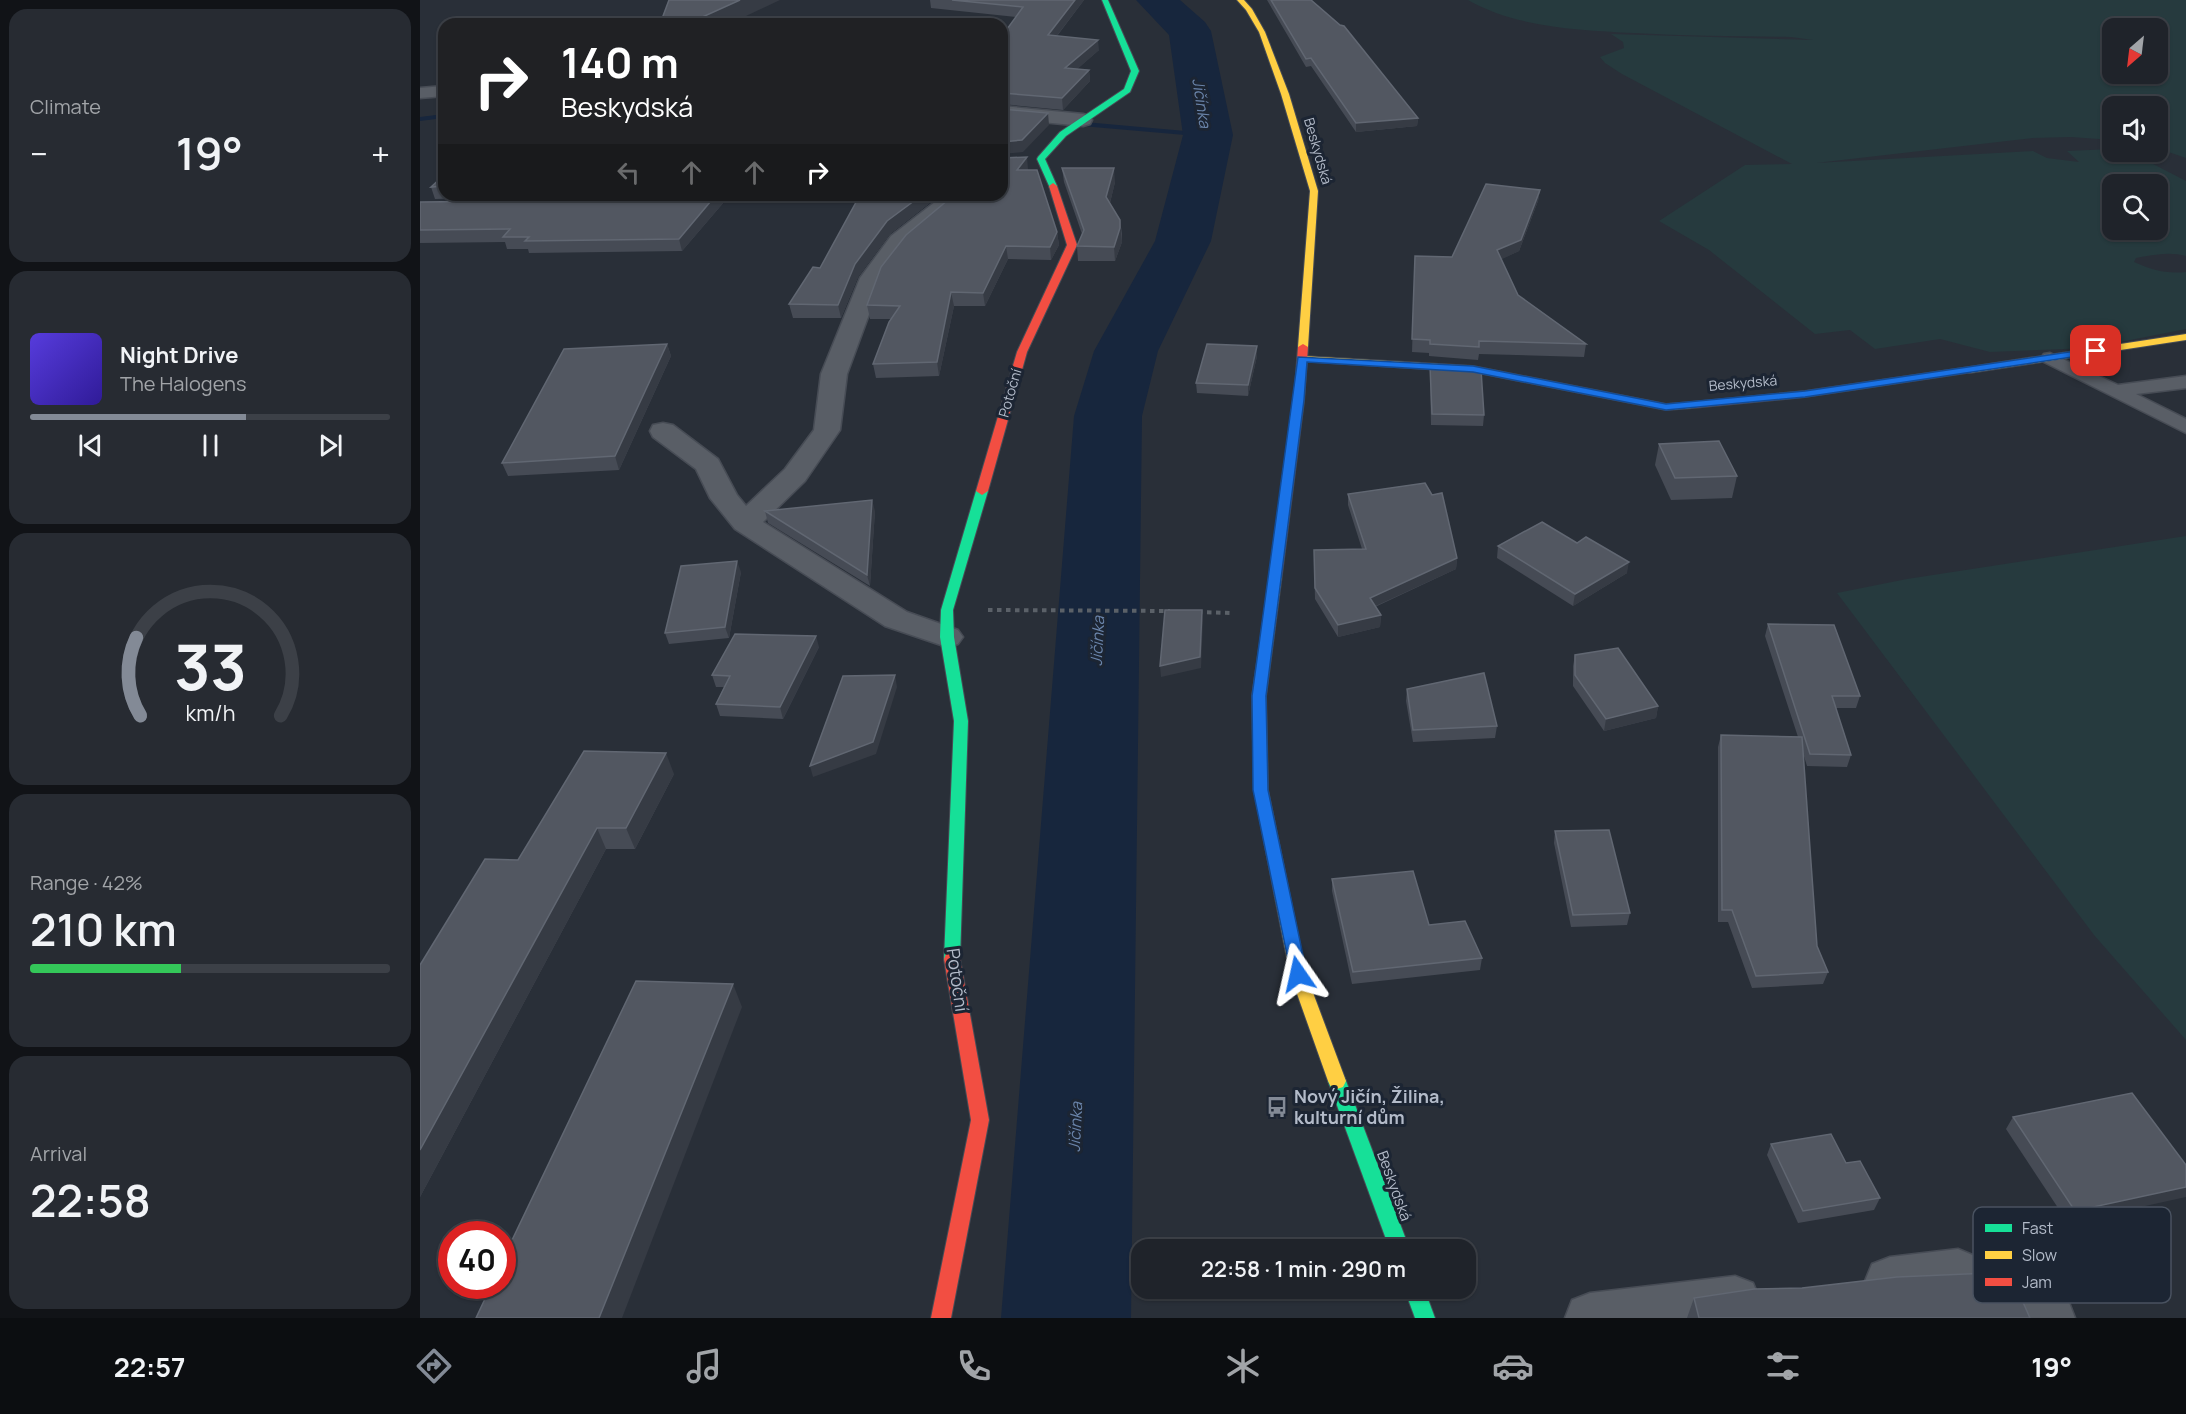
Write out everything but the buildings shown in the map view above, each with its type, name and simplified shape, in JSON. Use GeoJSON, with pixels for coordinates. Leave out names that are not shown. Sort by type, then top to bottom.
{"type":"FeatureCollection","features":[{"type":"Feature","properties":{"kind":"street","name":"Potoční"},"geometry":{"type":"LineString","coordinates":[[941,1318],[980,1120],[951,954],[961,721],[947,624],[1022,352],[1072,245],[1053,186],[1031,160],[1063,134],[1127,90],[1136,71],[1104,0]]}},
{"type":"Feature","properties":{"kind":"street","name":"Beskydská"},"geometry":{"type":"LineString","coordinates":[[1240,0],[1249,9],[1262,32],[1285,94],[1314,191],[1299,400],[1259,696],[1261,790],[1298,974],[1396,1239]]}},
{"type":"Feature","properties":{"kind":"street"},"geometry":{"type":"LineString","coordinates":[[420,93],[438,92]]}},
{"type":"Feature","properties":{"kind":"street"},"geometry":{"type":"LineString","coordinates":[[1008,113],[1083,120]]}},
{"type":"Feature","properties":{"kind":"street"},"geometry":{"type":"LineString","coordinates":[[745,523],[795,476],[827,430],[834,374],[871,278],[899,241],[949,201]]}},
{"type":"Feature","properties":{"kind":"street","name":"Beskydská"},"geometry":{"type":"LineString","coordinates":[[1302,359],[1473,369],[1666,407],[1805,394],[2186,337]]}},
{"type":"Feature","properties":{"kind":"street"},"geometry":{"type":"LineString","coordinates":[[663,431],[708,465],[724,498],[745,523],[896,619],[947,624]]}},
{"type":"Feature","properties":{"kind":"street"},"geometry":{"type":"LineString","coordinates":[[1851,1286],[1958,1273],[1973,1279]]}},
{"type":"Feature","properties":{"kind":"street"},"geometry":{"type":"LineString","coordinates":[[1590,1318],[1780,1295]]}},
{"type":"Feature","properties":{"kind":"street"},"geometry":{"type":"LineString","coordinates":[[1418,1299],[1425,1318]]}},
{"type":"Feature","properties":{"kind":"street"},"geometry":{"type":"LineString","coordinates":[[2029,1303],[2043,1309],[2050,1318]]}},
{"type":"Feature","properties":{"kind":"lane"},"geometry":{"type":"LineString","coordinates":[[2050,358],[2186,427]]}},
{"type":"Feature","properties":{"kind":"lane"},"geometry":{"type":"LineString","coordinates":[[2116,391],[2186,382]]}},
{"type":"Feature","properties":{"kind":"path"},"geometry":{"type":"LineString","coordinates":[[947,624],[1041,610],[1177,611]]}},
{"type":"Feature","properties":{"kind":"path"},"geometry":{"type":"LineString","coordinates":[[1188,612],[1270,614]]}},
{"type":"Feature","properties":{"kind":"green space"},"geometry":{"type":"Polygon","coordinates":[[[1468,0],[2186,0],[2186,158],[2168,152],[2168,96],[2102,96],[2102,139],[2033,138],[1816,163],[2033,151],[2047,158],[2079,162],[2067,151],[2102,149],[2102,162],[2149,162],[2186,181],[2186,256],[2161,254],[2136,258],[2134,262],[2159,271],[2186,272],[2186,329],[2090,348],[1990,352],[1940,339],[1875,349],[1850,330],[1815,334],[1709,250],[1659,221],[1745,165],[1792,164],[1622,74],[1600,57],[1624,48],[1623,42],[1611,34],[1813,40],[1791,37],[1673,35],[1570,29],[1507,17],[1468,0]]]}},
{"type":"Feature","properties":{"kind":"green space"},"geometry":{"type":"Polygon","coordinates":[[[2186,536],[2186,1040],[2094,935],[1837,593],[1907,579],[2186,536]]]}},
{"type":"Feature","properties":{"kind":"waterway","name":"Jičínka"},"geometry":{"type":"LineString","coordinates":[[1066,1318],[1108,416],[1126,351],[1183,241],[1208,135],[1190,31],[1156,0]]}},
{"type":"Feature","properties":{"kind":"waterway"},"geometry":{"type":"LineString","coordinates":[[420,119],[438,117]]}},
{"type":"Feature","properties":{"kind":"waterway"},"geometry":{"type":"LineString","coordinates":[[1073,123],[1208,135]]}},
{"type":"Feature","properties":{"kind":"traffic: fast"},"geometry":{"type":"LineString","coordinates":[[1053,186],[1041,159],[1063,134],[1127,90],[1135,71],[1105,0]]}},
{"type":"Feature","properties":{"kind":"traffic: fast"},"geometry":{"type":"LineString","coordinates":[[952,959],[961,721],[947,637],[947,610],[982,491]]}},
{"type":"Feature","properties":{"kind":"traffic: fast"},"geometry":{"type":"LineString","coordinates":[[1337,1081],[1396,1239]]}},
{"type":"Feature","properties":{"kind":"traffic: fast"},"geometry":{"type":"LineString","coordinates":[[1418,1299],[1425,1318]]}},
{"type":"Feature","properties":{"kind":"traffic: slow"},"geometry":{"type":"LineString","coordinates":[[1240,0],[1249,9],[1262,32],[1285,94],[1314,191],[1303,347]]}},
{"type":"Feature","properties":{"kind":"traffic: slow"},"geometry":{"type":"LineString","coordinates":[[1969,370],[2186,337]]}},
{"type":"Feature","properties":{"kind":"traffic: slow"},"geometry":{"type":"LineString","coordinates":[[1302,359],[1473,369],[1666,407],[1692,405]]}},
{"type":"Feature","properties":{"kind":"traffic: slow"},"geometry":{"type":"LineString","coordinates":[[1276,574],[1259,696],[1261,790],[1298,974],[1337,1081]]}},
{"type":"Feature","properties":{"kind":"traffic: jam"},"geometry":{"type":"LineString","coordinates":[[982,491],[1022,352],[1072,245],[1053,186]]}},
{"type":"Feature","properties":{"kind":"traffic: jam"},"geometry":{"type":"LineString","coordinates":[[1276,574],[1299,401],[1303,347]]}},
{"type":"Feature","properties":{"kind":"traffic: jam"},"geometry":{"type":"LineString","coordinates":[[1692,405],[1805,394],[1969,370]]}},
{"type":"Feature","properties":{"kind":"traffic: jam"},"geometry":{"type":"LineString","coordinates":[[941,1318],[980,1120],[952,959]]}},
{"type":"Feature","properties":{"kind":"place","name":"Nový Jičín, Žilina, kulturní dům"},"geometry":{"type":"Point","coordinates":[1277,1107]}},
{"type":"Feature","properties":{"kind":"route"},"geometry":{"type":"LineString","coordinates":[[1298,974],[1261,790],[1259,696],[1299,400],[1302,359],[1473,369],[1666,407],[1805,394],[2096,351]]}}]}
